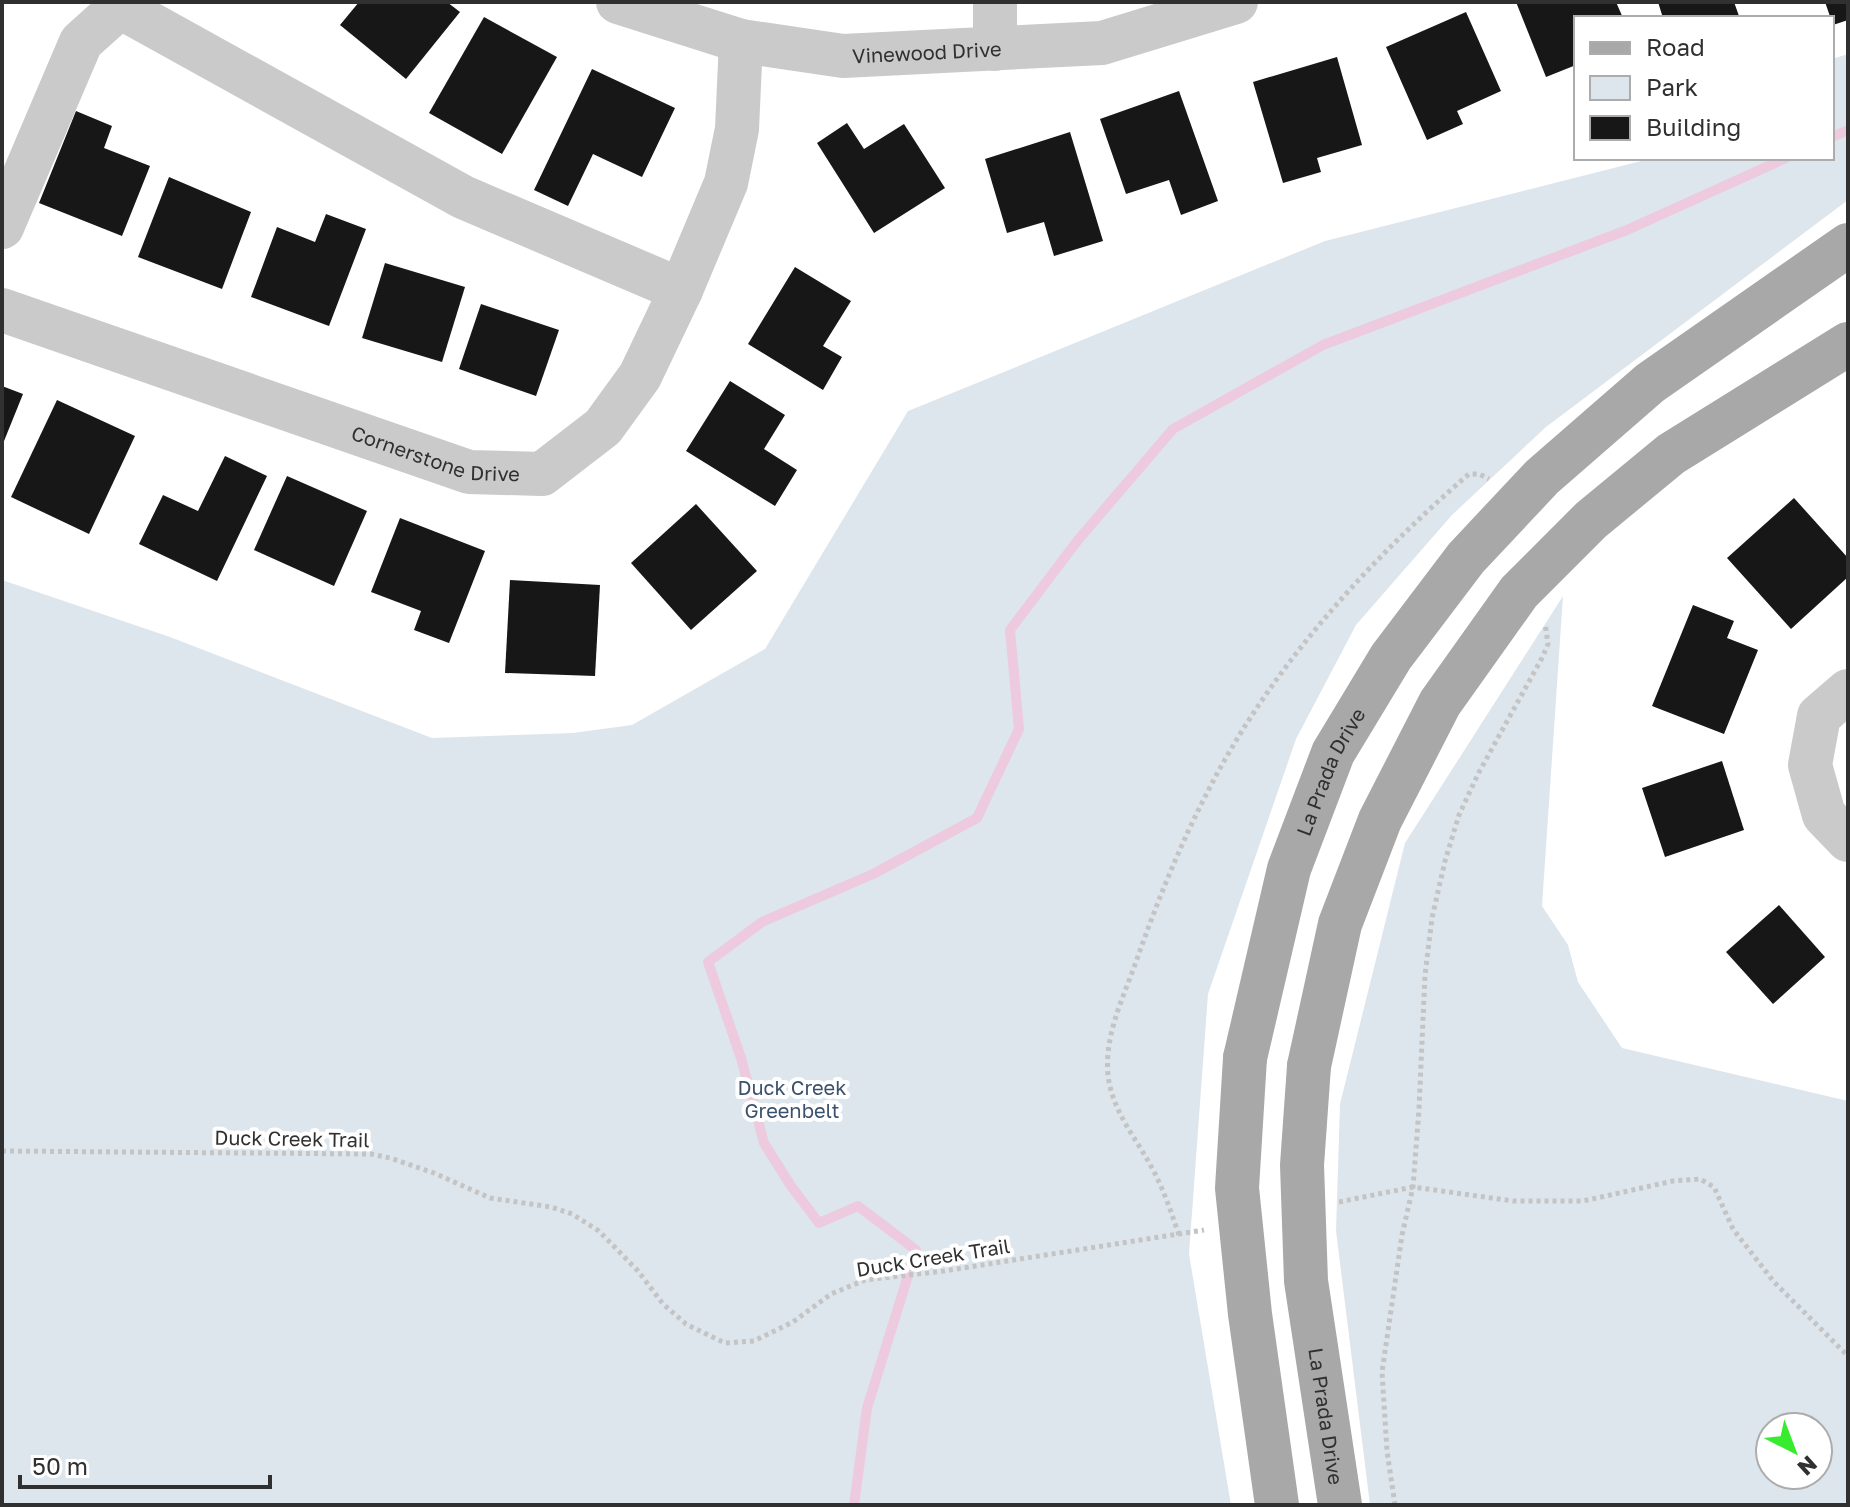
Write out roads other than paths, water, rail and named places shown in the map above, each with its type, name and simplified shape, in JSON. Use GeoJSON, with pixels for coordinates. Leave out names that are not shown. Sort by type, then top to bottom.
{"type":"FeatureCollection","features":[{"type":"Feature","properties":{"kind":"main road","name":"La Prada Drive"},"geometry":{"type":"LineString","coordinates":[[1277,1505],[1250,1314],[1237,1188],[1245,1058],[1289,869],[1333,753],[1391,657],[1466,558],[1542,477],[1650,383],[1848,245]]}},
{"type":"Feature","properties":{"kind":"main road","name":"La Prada Drive"},"geometry":{"type":"LineString","coordinates":[[1340,1505],[1306,1281],[1302,1165],[1309,1066],[1340,924],[1380,820],[1440,703],[1519,592],[1591,520],[1671,454],[1848,344]]}},
{"type":"Feature","properties":{"kind":"street","name":"Vinewood Drive"},"geometry":{"type":"LineString","coordinates":[[618,2],[741,41],[843,56],[1102,43],[1236,2]]}},
{"type":"Feature","properties":{"kind":"street"},"geometry":{"type":"LineString","coordinates":[[995,2],[995,49]]}},
{"type":"Feature","properties":{"kind":"street"},"geometry":{"type":"LineString","coordinates":[[2,227],[81,42],[120,7],[463,197],[681,290]]}},
{"type":"Feature","properties":{"kind":"street","name":"Cornerstone Drive"},"geometry":{"type":"LineString","coordinates":[[2,310],[469,472],[542,474],[603,427],[640,376],[681,290],[726,183],[737,129],[741,41]]}},
{"type":"Feature","properties":{"kind":"street"},"geometry":{"type":"LineString","coordinates":[[1848,691],[1819,716],[1810,765],[1824,815],[1848,840]]}},
{"type":"Feature","properties":{"kind":"waterway"},"geometry":{"type":"LineString","coordinates":[[1834,136],[1848,130]]}},
{"type":"Feature","properties":{"kind":"waterway"},"geometry":{"type":"LineString","coordinates":[[854,1505],[867,1408],[916,1250],[858,1206],[819,1223],[791,1186],[764,1143],[741,1058],[708,962],[762,922],[873,874],[977,818],[1019,729],[1010,630],[1078,540],[1173,429],[1323,345],[1627,230],[1782,160]]}},
{"type":"Feature","properties":{"kind":"park label","name":"Duck Creek Greenbelt"},"geometry":{"type":"Point","coordinates":[792,1098]}}]}
